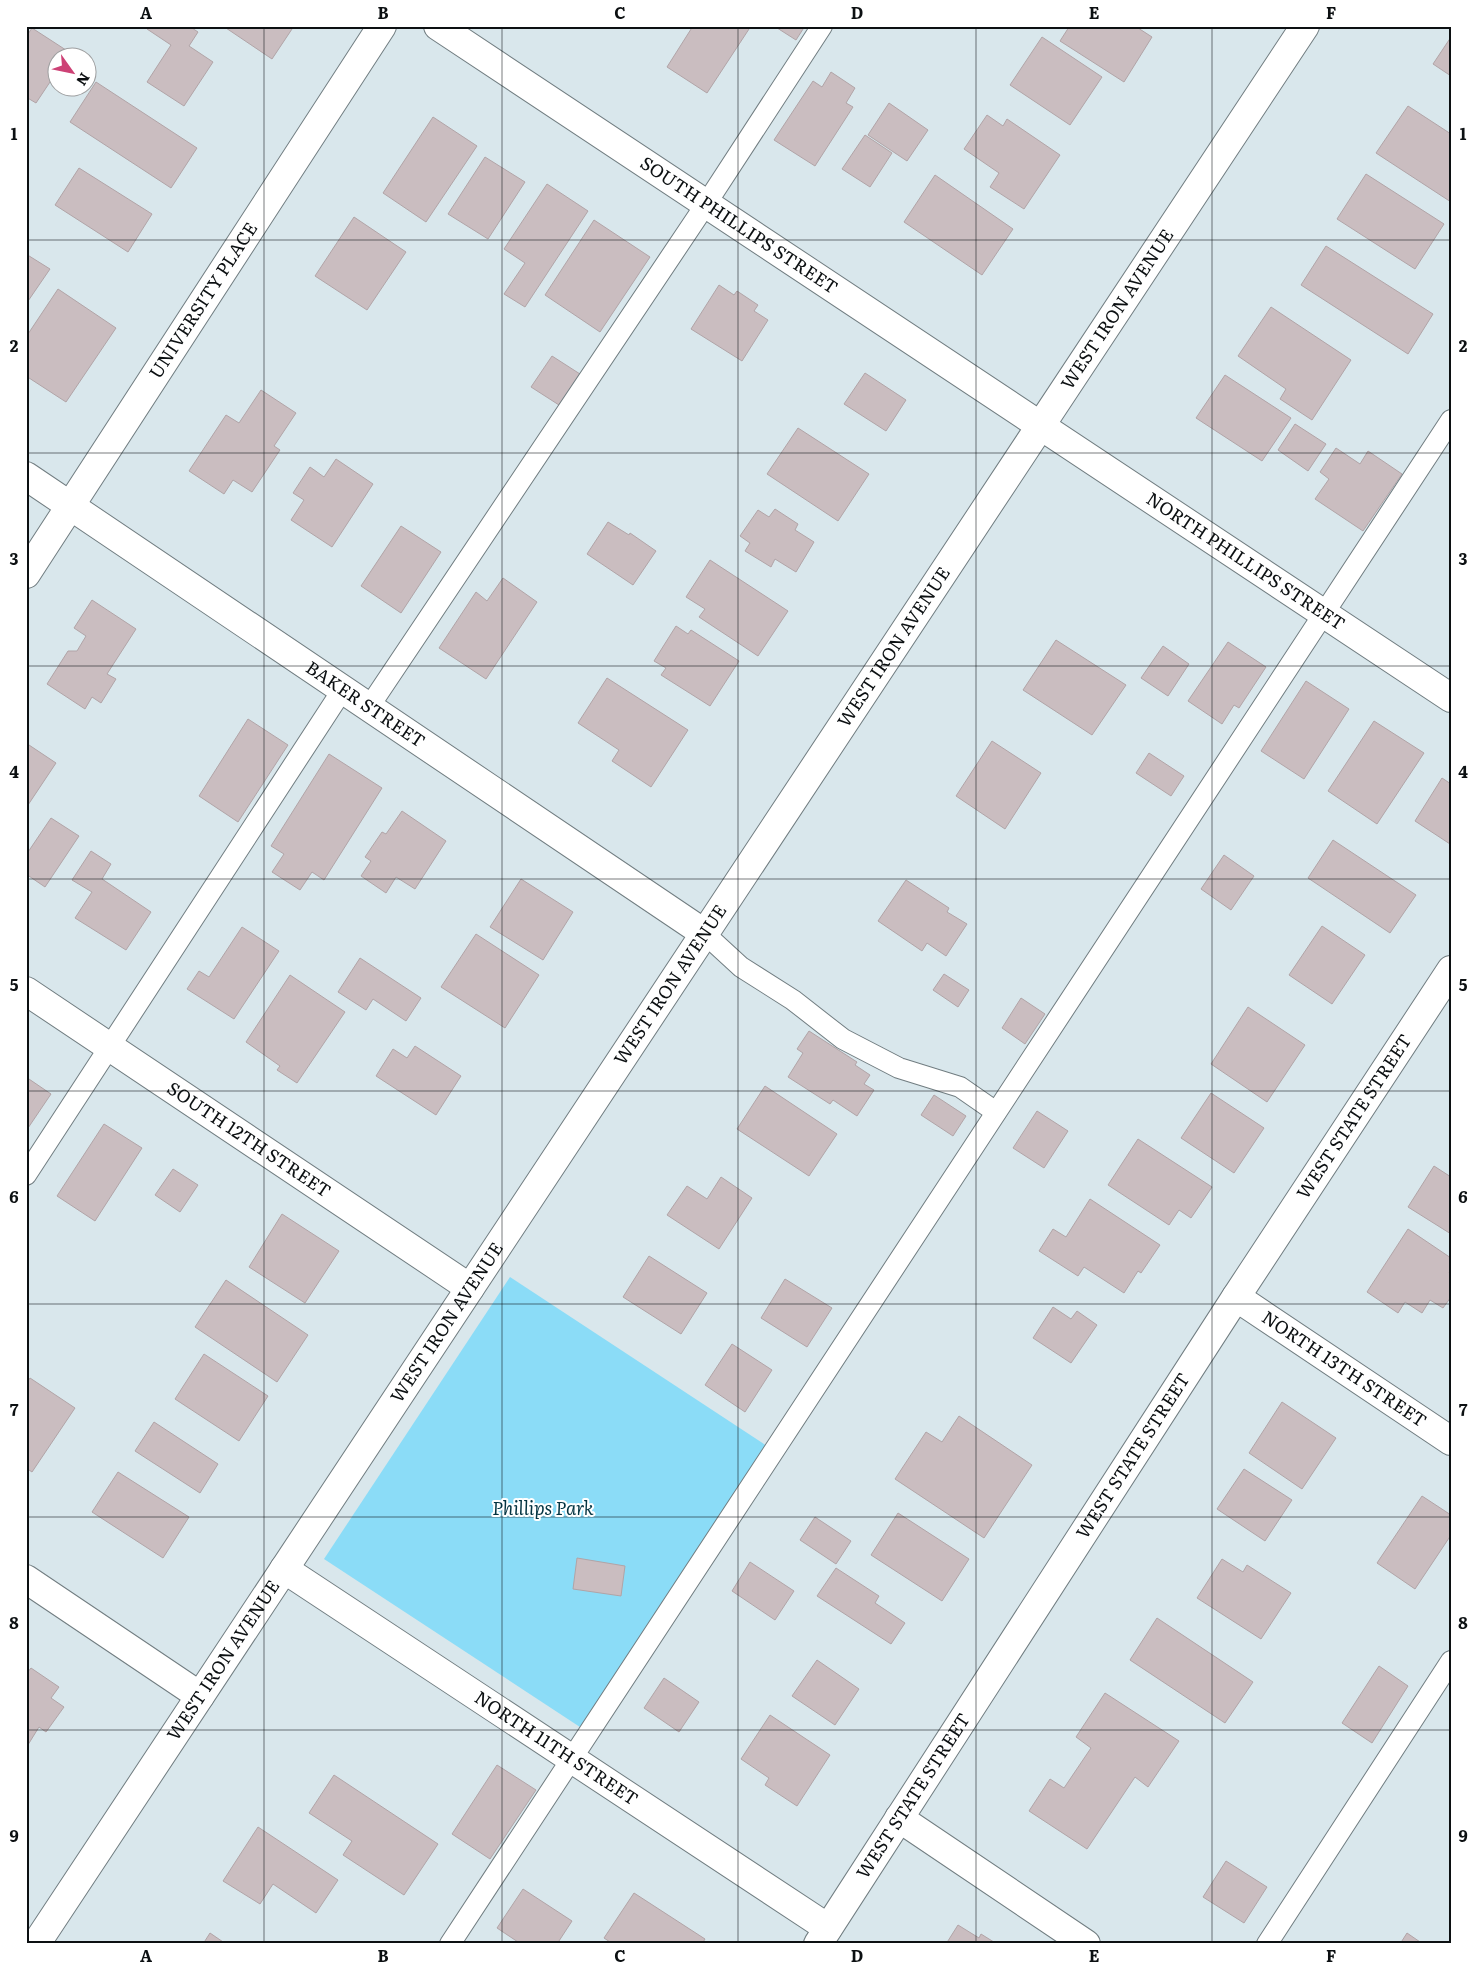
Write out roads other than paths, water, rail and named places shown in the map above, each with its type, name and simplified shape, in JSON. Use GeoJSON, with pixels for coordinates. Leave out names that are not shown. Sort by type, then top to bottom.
{"type":"FeatureCollection","features":[{"type":"Feature","properties":{"kind":"street","name":"UNIVERSITY PLACE"},"geometry":{"type":"LineString","coordinates":[[26,574],[382,26]]}},
{"type":"Feature","properties":{"kind":"street","name":"SOUTH PHILLIPS STREET"},"geometry":{"type":"LineString","coordinates":[[438,26],[1040,425]]}},
{"type":"Feature","properties":{"kind":"street","name":"WEST IRON AVENUE"},"geometry":{"type":"LineString","coordinates":[[36,1944],[1304,26]]}},
{"type":"Feature","properties":{"kind":"street","name":"NORTH PHILLIPS STREET"},"geometry":{"type":"LineString","coordinates":[[1040,425],[1451,698]]}},
{"type":"Feature","properties":{"kind":"street","name":"BAKER STREET"},"geometry":{"type":"LineString","coordinates":[[26,476],[704,933]]}},
{"type":"Feature","properties":{"kind":"street","name":"WEST STATE STREET"},"geometry":{"type":"LineString","coordinates":[[823,1936],[1236,1297],[1451,970]]}},
{"type":"Feature","properties":{"kind":"street","name":"SOUTH 12TH STREET"},"geometry":{"type":"LineString","coordinates":[[26,991],[470,1288]]}},
{"type":"Feature","properties":{"kind":"street","name":"NORTH 13TH STREET"},"geometry":{"type":"LineString","coordinates":[[1236,1297],[1451,1441]]}},
{"type":"Feature","properties":{"kind":"street","name":"NORTH 11TH STREET"},"geometry":{"type":"LineString","coordinates":[[284,1569],[571,1759],[823,1936]]}},
{"type":"Feature","properties":{"kind":"street"},"geometry":{"type":"LineString","coordinates":[[26,1579],[200,1696]]}},
{"type":"Feature","properties":{"kind":"street"},"geometry":{"type":"LineString","coordinates":[[899,1818],[1086,1944]]}},
{"type":"Feature","properties":{"kind":"lane"},"geometry":{"type":"LineString","coordinates":[[370,707],[706,204],[822,26]]}},
{"type":"Feature","properties":{"kind":"lane"},"geometry":{"type":"LineString","coordinates":[[450,1944],[1451,420]]}},
{"type":"Feature","properties":{"kind":"lane"},"geometry":{"type":"LineString","coordinates":[[26,1175],[344,689]]}},
{"type":"Feature","properties":{"kind":"lane"},"geometry":{"type":"LineString","coordinates":[[704,933],[742,967],[793,1000],[843,1039],[899,1068],[960,1087],[996,1112]]}},
{"type":"Feature","properties":{"kind":"lane"},"geometry":{"type":"LineString","coordinates":[[1267,1944],[1451,1661]]}},
{"type":"Feature","properties":{"kind":"park label","name":"Phillips Park"},"geometry":{"type":"Point","coordinates":[543,1509]}}]}
